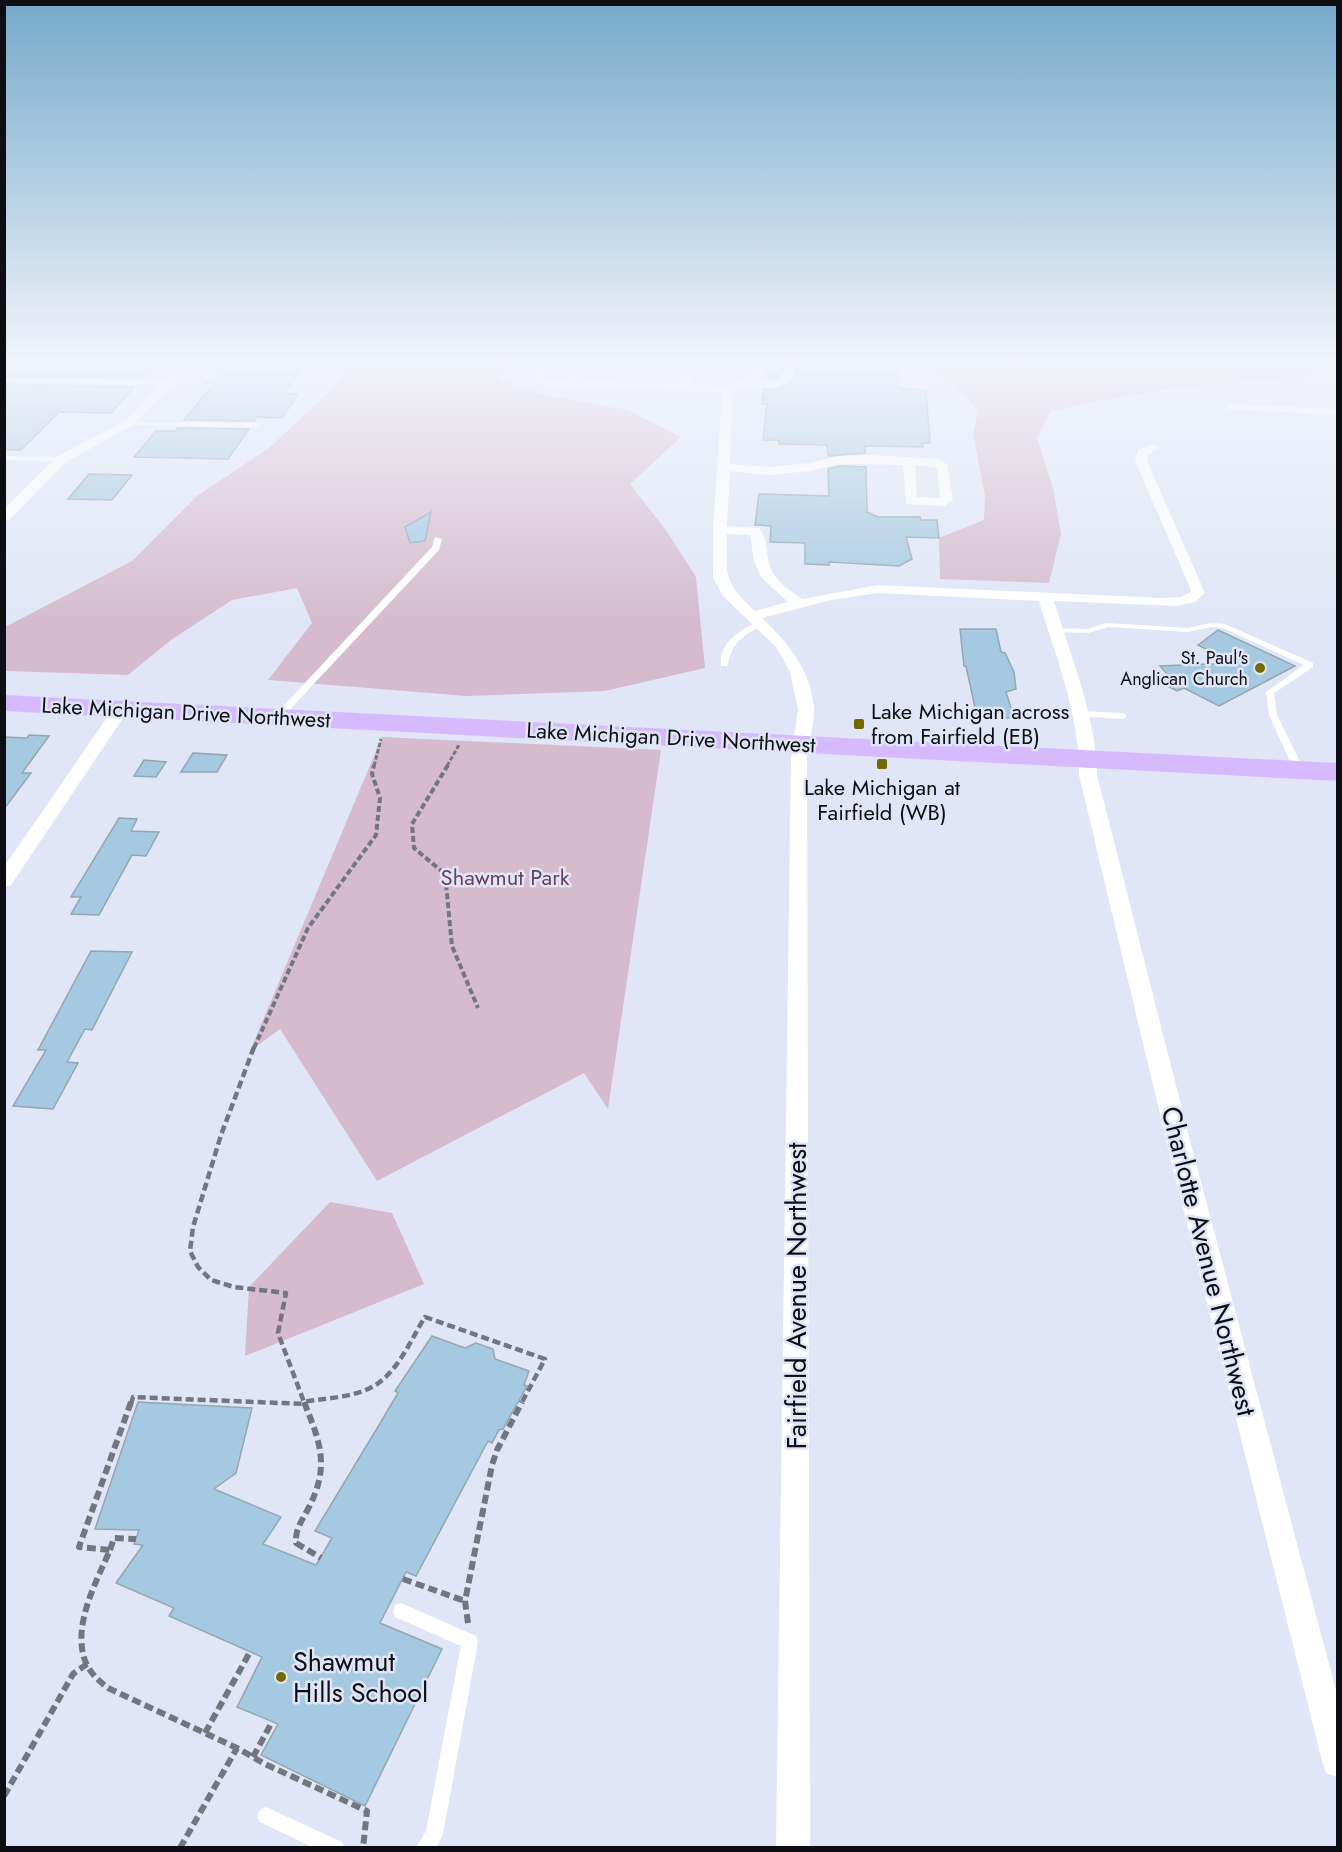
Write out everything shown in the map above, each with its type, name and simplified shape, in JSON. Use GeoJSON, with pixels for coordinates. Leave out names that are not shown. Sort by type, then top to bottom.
{"type":"FeatureCollection","features":[{"type":"Feature","properties":{"kind":"highway","name":"Lake Michigan Drive Northwest"},"geometry":{"type":"LineString","coordinates":[[4,703],[1338,771]]}},
{"type":"Feature","properties":{"kind":"street"},"geometry":{"type":"LineString","coordinates":[[4,517],[62,459],[76,451]]}},
{"type":"Feature","properties":{"kind":"street","name":"Fairfield Avenue Northwest"},"geometry":{"type":"LineString","coordinates":[[724,451],[720,578],[728,593],[782,645],[798,672],[806,709],[800,744],[793,1848]]}},
{"type":"Feature","properties":{"kind":"street"},"geometry":{"type":"LineString","coordinates":[[755,620],[799,604],[878,589],[1179,602],[1193,598],[1198,593],[1173,530],[1141,461],[1142,453],[1145,451]]}},
{"type":"Feature","properties":{"kind":"street"},"geometry":{"type":"LineString","coordinates":[[723,467],[770,471],[808,467],[839,459],[909,462]]}},
{"type":"Feature","properties":{"kind":"street"},"geometry":{"type":"LineString","coordinates":[[720,530],[754,531],[759,537],[760,562],[764,573],[773,584],[799,604]]}},
{"type":"Feature","properties":{"kind":"street","name":"Charlotte Avenue Northwest"},"geometry":{"type":"LineString","coordinates":[[1045,597],[1080,714],[1089,759],[1088,775],[1175,1129],[1338,1761]]}},
{"type":"Feature","properties":{"kind":"street"},"geometry":{"type":"LineString","coordinates":[[4,881],[121,709]]}},
{"type":"Feature","properties":{"kind":"lane"},"geometry":{"type":"LineString","coordinates":[[4,458],[62,459]]}},
{"type":"Feature","properties":{"kind":"lane"},"geometry":{"type":"LineString","coordinates":[[278,717],[436,548],[438,539]]}},
{"type":"Feature","properties":{"kind":"lane"},"geometry":{"type":"LineString","coordinates":[[724,664],[729,644],[755,620]]}},
{"type":"Feature","properties":{"kind":"lane"},"geometry":{"type":"LineString","coordinates":[[1054,630],[1089,631],[1108,625],[1188,630],[1211,625],[1225,626],[1310,664],[1270,692],[1273,715],[1299,770]]}},
{"type":"Feature","properties":{"kind":"lane"},"geometry":{"type":"LineString","coordinates":[[1080,714],[1123,716]]}},
{"type":"Feature","properties":{"kind":"lane"},"geometry":{"type":"LineString","coordinates":[[401,1611],[470,1642],[434,1834],[425,1848]]}},
{"type":"Feature","properties":{"kind":"lane"},"geometry":{"type":"LineString","coordinates":[[266,1816],[336,1848]]}},
{"type":"Feature","properties":{"kind":"path"},"geometry":{"type":"LineString","coordinates":[[321,1558],[296,1543],[295,1533],[323,1479],[324,1458],[278,1333],[286,1293],[234,1287],[211,1280],[198,1267],[190,1251],[193,1227],[221,1135],[249,1059],[284,977],[308,928],[376,835],[380,798],[372,774],[382,737]]}},
{"type":"Feature","properties":{"kind":"path"},"geometry":{"type":"LineString","coordinates":[[460,742],[436,787],[412,824],[414,848],[445,874],[452,946],[478,1008]]}},
{"type":"Feature","properties":{"kind":"path"},"geometry":{"type":"LineString","coordinates":[[110,1550],[79,1547],[133,1397],[304,1402],[348,1394],[375,1386],[390,1371],[424,1317],[545,1359],[497,1450],[465,1601],[470,1642]]}},
{"type":"Feature","properties":{"kind":"path"},"geometry":{"type":"LineString","coordinates":[[136,1539],[114,1538],[83,1622],[83,1647],[87,1665],[94,1676],[108,1688],[367,1811],[363,1848]]}},
{"type":"Feature","properties":{"kind":"path"},"geometry":{"type":"LineString","coordinates":[[403,1579],[465,1601]]}},
{"type":"Feature","properties":{"kind":"path"},"geometry":{"type":"LineString","coordinates":[[205,1733],[250,1652]]}},
{"type":"Feature","properties":{"kind":"path"},"geometry":{"type":"LineString","coordinates":[[4,1796],[73,1674],[87,1665]]}},
{"type":"Feature","properties":{"kind":"path"},"geometry":{"type":"LineString","coordinates":[[253,1757],[272,1722]]}},
{"type":"Feature","properties":{"kind":"path"},"geometry":{"type":"LineString","coordinates":[[180,1848],[237,1748]]}},
{"type":"Feature","properties":{"kind":"green space"},"geometry":{"type":"Polygon","coordinates":[[[264,451],[665,451],[630,484],[668,533],[696,577],[705,668],[605,691],[467,696],[268,680],[312,623],[297,588],[232,600],[171,640],[128,675],[5,671],[5,627],[132,561],[197,496],[264,451]]]}},
{"type":"Feature","properties":{"kind":"green space"},"geometry":{"type":"Polygon","coordinates":[[[977,451],[1041,451],[1053,488],[1061,534],[1049,583],[940,579],[939,538],[984,520],[985,496],[977,451]]]}},
{"type":"Feature","properties":{"kind":"green space","name":"Shawmut Park"},"geometry":{"type":"Polygon","coordinates":[[[382,737],[661,750],[608,1109],[584,1073],[377,1181],[280,1029],[250,1051],[382,737]]]}},
{"type":"Feature","properties":{"kind":"green space"},"geometry":{"type":"Polygon","coordinates":[[[330,1202],[392,1213],[424,1284],[245,1356],[249,1287],[330,1202]]]}},
{"type":"Feature","properties":{"kind":"building"},"geometry":{"type":"Polygon","coordinates":[[[139,451],[233,451],[228,459],[134,457],[139,451]]]}},
{"type":"Feature","properties":{"kind":"building"},"geometry":{"type":"Polygon","coordinates":[[[828,451],[865,451],[865,453],[828,456],[828,451]]]}},
{"type":"Feature","properties":{"kind":"building"},"geometry":{"type":"Polygon","coordinates":[[[839,466],[866,467],[867,512],[878,517],[920,517],[921,520],[937,520],[939,538],[906,537],[912,559],[899,566],[829,562],[829,565],[805,564],[805,543],[770,542],[771,526],[755,525],[759,494],[829,496],[828,469],[839,466]]]}},
{"type":"Feature","properties":{"kind":"building"},"geometry":{"type":"Polygon","coordinates":[[[89,474],[132,475],[112,500],[68,499],[89,474]]]}},
{"type":"Feature","properties":{"kind":"building"},"geometry":{"type":"Polygon","coordinates":[[[431,512],[425,541],[410,543],[405,527],[431,512]]]}},
{"type":"Feature","properties":{"kind":"building"},"geometry":{"type":"Polygon","coordinates":[[[960,629],[996,629],[1001,652],[1005,653],[1014,672],[1016,689],[1006,692],[1014,718],[977,717],[966,666],[964,666],[960,629]]]}},
{"type":"Feature","properties":{"kind":"building","name":"St. Paul's Anglican Church"},"geometry":{"type":"Polygon","coordinates":[[[1218,630],[1295,666],[1219,706],[1184,688],[1177,691],[1156,680],[1167,674],[1160,666],[1234,663],[1198,645],[1218,630]]]}},
{"type":"Feature","properties":{"kind":"building"},"geometry":{"type":"Polygon","coordinates":[[[29,735],[49,736],[22,773],[31,773],[4,809],[4,737],[27,738],[29,735]]]}},
{"type":"Feature","properties":{"kind":"building"},"geometry":{"type":"Polygon","coordinates":[[[193,753],[227,755],[217,772],[181,772],[193,753]]]}},
{"type":"Feature","properties":{"kind":"building"},"geometry":{"type":"Polygon","coordinates":[[[144,760],[166,762],[156,777],[134,776],[144,760]]]}},
{"type":"Feature","properties":{"kind":"building"},"geometry":{"type":"Polygon","coordinates":[[[119,818],[137,819],[131,831],[159,832],[146,856],[132,855],[99,915],[71,914],[81,897],[71,897],[119,818]]]}},
{"type":"Feature","properties":{"kind":"building"},"geometry":{"type":"Polygon","coordinates":[[[91,951],[132,952],[92,1030],[85,1029],[67,1062],[78,1063],[53,1109],[13,1106],[46,1050],[38,1050],[91,951]]]}},
{"type":"Feature","properties":{"kind":"building"},"geometry":{"type":"Polygon","coordinates":[[[432,1336],[465,1348],[476,1343],[493,1349],[495,1359],[529,1371],[524,1385],[527,1386],[503,1429],[499,1430],[492,1443],[488,1441],[416,1576],[406,1572],[380,1623],[442,1649],[365,1806],[261,1755],[278,1724],[237,1707],[262,1657],[169,1616],[174,1608],[116,1583],[143,1545],[134,1544],[139,1530],[95,1529],[138,1402],[252,1408],[236,1473],[214,1489],[281,1517],[263,1544],[316,1565],[332,1538],[315,1531],[398,1393],[395,1391],[432,1336]]]}},
{"type":"Feature","properties":{"kind":"place","name":"St. Paul's Anglican Church"},"geometry":{"type":"Point","coordinates":[1260,668]}},
{"type":"Feature","properties":{"kind":"place","name":"Lake Michigan across from Fairfield (EB)"},"geometry":{"type":"Point","coordinates":[859,724]}},
{"type":"Feature","properties":{"kind":"place","name":"Lake Michigan at Fairfield (WB)"},"geometry":{"type":"Point","coordinates":[882,764]}},
{"type":"Feature","properties":{"kind":"place","name":"Shawmut Hills School"},"geometry":{"type":"Point","coordinates":[281,1677]}}]}
